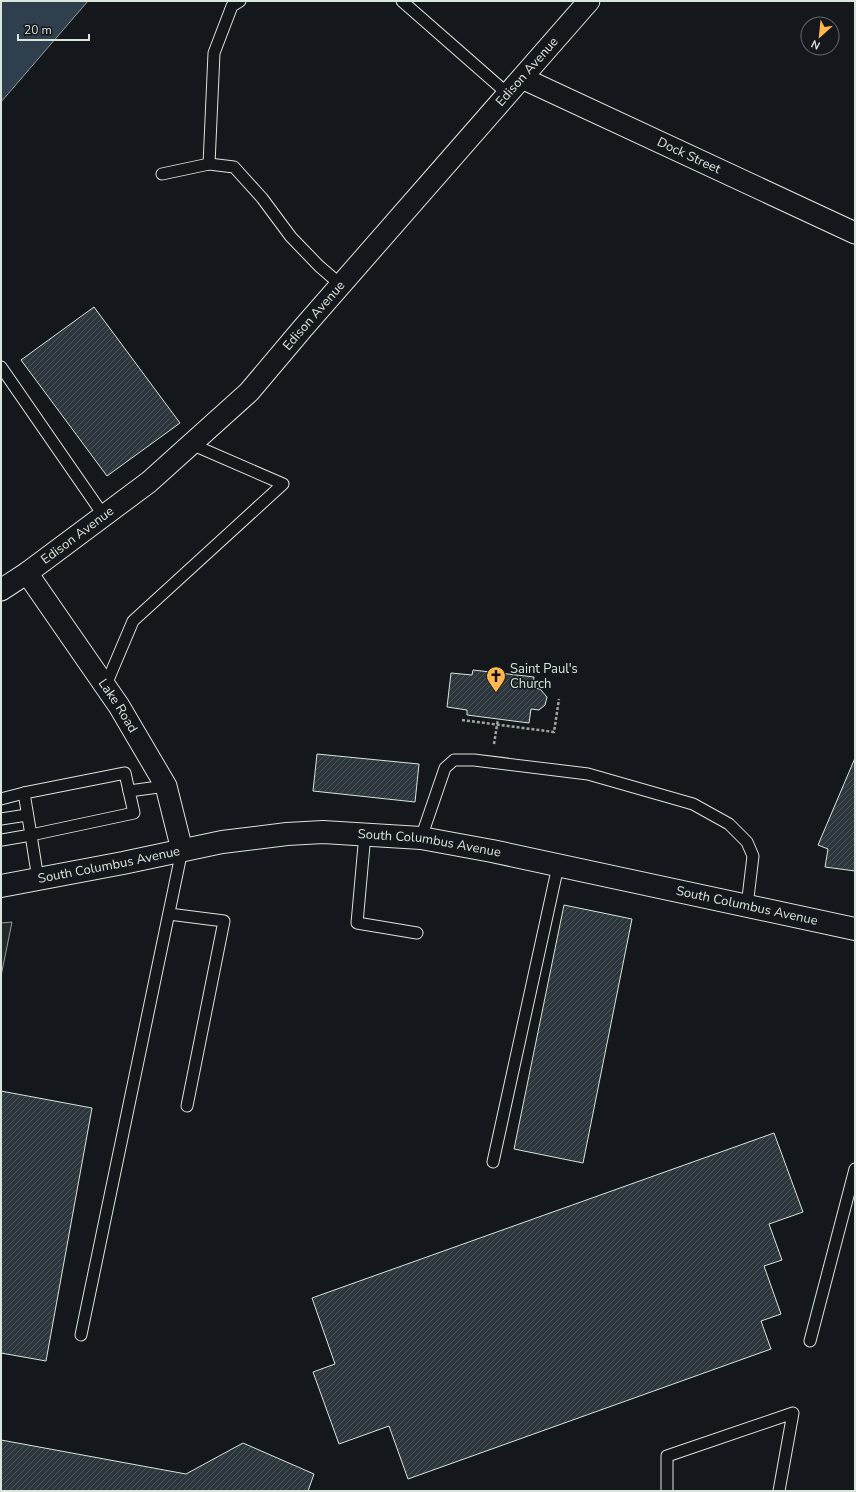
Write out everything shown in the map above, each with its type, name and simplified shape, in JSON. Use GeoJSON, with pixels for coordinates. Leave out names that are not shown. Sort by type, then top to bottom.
{"type":"FeatureCollection","features":[{"type":"Feature","properties":{"kind":"main road","name":"South Columbus Avenue"},"geometry":{"type":"LineString","coordinates":[[1,886],[222,842],[287,834],[323,832],[365,834],[421,838],[492,851],[855,929]]}},
{"type":"Feature","properties":{"kind":"street","name":"Edison Avenue"},"geometry":{"type":"LineString","coordinates":[[1,590],[27,573],[149,482],[249,392],[589,1]]}},
{"type":"Feature","properties":{"kind":"street","name":"Dock Street"},"geometry":{"type":"LineString","coordinates":[[522,78],[855,234]]}},
{"type":"Feature","properties":{"kind":"street","name":"Lake Road"},"geometry":{"type":"LineString","coordinates":[[27,573],[119,706],[166,786],[182,850]]}},
{"type":"Feature","properties":{"kind":"lane"},"geometry":{"type":"LineString","coordinates":[[209,164],[214,53],[232,6],[240,1]]}},
{"type":"Feature","properties":{"kind":"lane"},"geometry":{"type":"LineString","coordinates":[[402,1],[508,94]]}},
{"type":"Feature","properties":{"kind":"lane"},"geometry":{"type":"LineString","coordinates":[[162,174],[209,164],[234,167],[262,198],[291,237],[319,266],[341,285]]}},
{"type":"Feature","properties":{"kind":"lane"},"geometry":{"type":"LineString","coordinates":[[1,367],[104,516]]}},
{"type":"Feature","properties":{"kind":"lane"},"geometry":{"type":"LineString","coordinates":[[106,687],[133,621],[283,484],[190,444]]}},
{"type":"Feature","properties":{"kind":"lane"},"geometry":{"type":"LineString","coordinates":[[421,838],[445,768],[454,760],[474,760],[588,774],[693,804],[729,824],[747,842],[754,856],[747,906]]}},
{"type":"Feature","properties":{"kind":"lane"},"geometry":{"type":"LineString","coordinates":[[1,799],[125,773],[134,813],[31,836],[2,840]]}},
{"type":"Feature","properties":{"kind":"lane"},"geometry":{"type":"LineString","coordinates":[[129,791],[166,786]]}},
{"type":"Feature","properties":{"kind":"lane"},"geometry":{"type":"LineString","coordinates":[[24,793],[38,879]]}},
{"type":"Feature","properties":{"kind":"lane"},"geometry":{"type":"LineString","coordinates":[[1,819],[27,815]]}},
{"type":"Feature","properties":{"kind":"lane"},"geometry":{"type":"LineString","coordinates":[[365,834],[357,923],[417,933]]}},
{"type":"Feature","properties":{"kind":"lane"},"geometry":{"type":"LineString","coordinates":[[81,1335],[182,850]]}},
{"type":"Feature","properties":{"kind":"lane"},"geometry":{"type":"LineString","coordinates":[[493,1162],[558,866]]}},
{"type":"Feature","properties":{"kind":"lane"},"geometry":{"type":"LineString","coordinates":[[169,914],[224,921],[187,1106]]}},
{"type":"Feature","properties":{"kind":"lane"},"geometry":{"type":"LineString","coordinates":[[810,1341],[855,1169]]}},
{"type":"Feature","properties":{"kind":"lane"},"geometry":{"type":"LineString","coordinates":[[667,1491],[668,1456],[793,1413],[779,1491]]}},
{"type":"Feature","properties":{"kind":"path"},"geometry":{"type":"LineString","coordinates":[[462,720],[554,732],[559,699]]}},
{"type":"Feature","properties":{"kind":"path"},"geometry":{"type":"LineString","coordinates":[[492,762],[498,719]]}},
{"type":"Feature","properties":{"kind":"shaded area"},"geometry":{"type":"Polygon","coordinates":[[[12,922],[1,976],[1,923],[12,922]]]}},
{"type":"Feature","properties":{"kind":"water"},"geometry":{"type":"Polygon","coordinates":[[[1,1],[88,1],[1,102],[1,1]]]}},
{"type":"Feature","properties":{"kind":"building"},"geometry":{"type":"Polygon","coordinates":[[[94,307],[180,423],[107,476],[21,360],[94,307]]]}},
{"type":"Feature","properties":{"kind":"building","name":"Saint Paul's Church"},"geometry":{"type":"Polygon","coordinates":[[[473,670],[534,677],[533,688],[540,689],[547,697],[545,705],[539,710],[531,709],[529,723],[467,715],[467,710],[447,707],[451,673],[472,675],[473,670]]]}},
{"type":"Feature","properties":{"kind":"building"},"geometry":{"type":"Polygon","coordinates":[[[317,754],[419,764],[415,802],[313,791],[317,754]]]}},
{"type":"Feature","properties":{"kind":"building"},"geometry":{"type":"Polygon","coordinates":[[[855,758],[855,871],[825,867],[828,849],[818,845],[855,758]]]}},
{"type":"Feature","properties":{"kind":"building"},"geometry":{"type":"Polygon","coordinates":[[[564,905],[632,919],[583,1163],[514,1149],[564,905]]]}},
{"type":"Feature","properties":{"kind":"building"},"geometry":{"type":"Polygon","coordinates":[[[1,1091],[92,1108],[46,1361],[1,1353],[1,1091]]]}},
{"type":"Feature","properties":{"kind":"building"},"geometry":{"type":"Polygon","coordinates":[[[774,1133],[803,1212],[769,1224],[782,1260],[764,1266],[781,1314],[761,1321],[771,1349],[408,1479],[389,1426],[339,1444],[313,1372],[335,1364],[312,1298],[774,1133]]]}},
{"type":"Feature","properties":{"kind":"building"},"geometry":{"type":"Polygon","coordinates":[[[1,1440],[186,1474],[243,1443],[314,1474],[308,1491],[1,1491],[1,1440]]]}},
{"type":"Feature","properties":{"kind":"place","name":"Saint Paul's Church"},"geometry":{"type":"Point","coordinates":[496,693]}}]}
